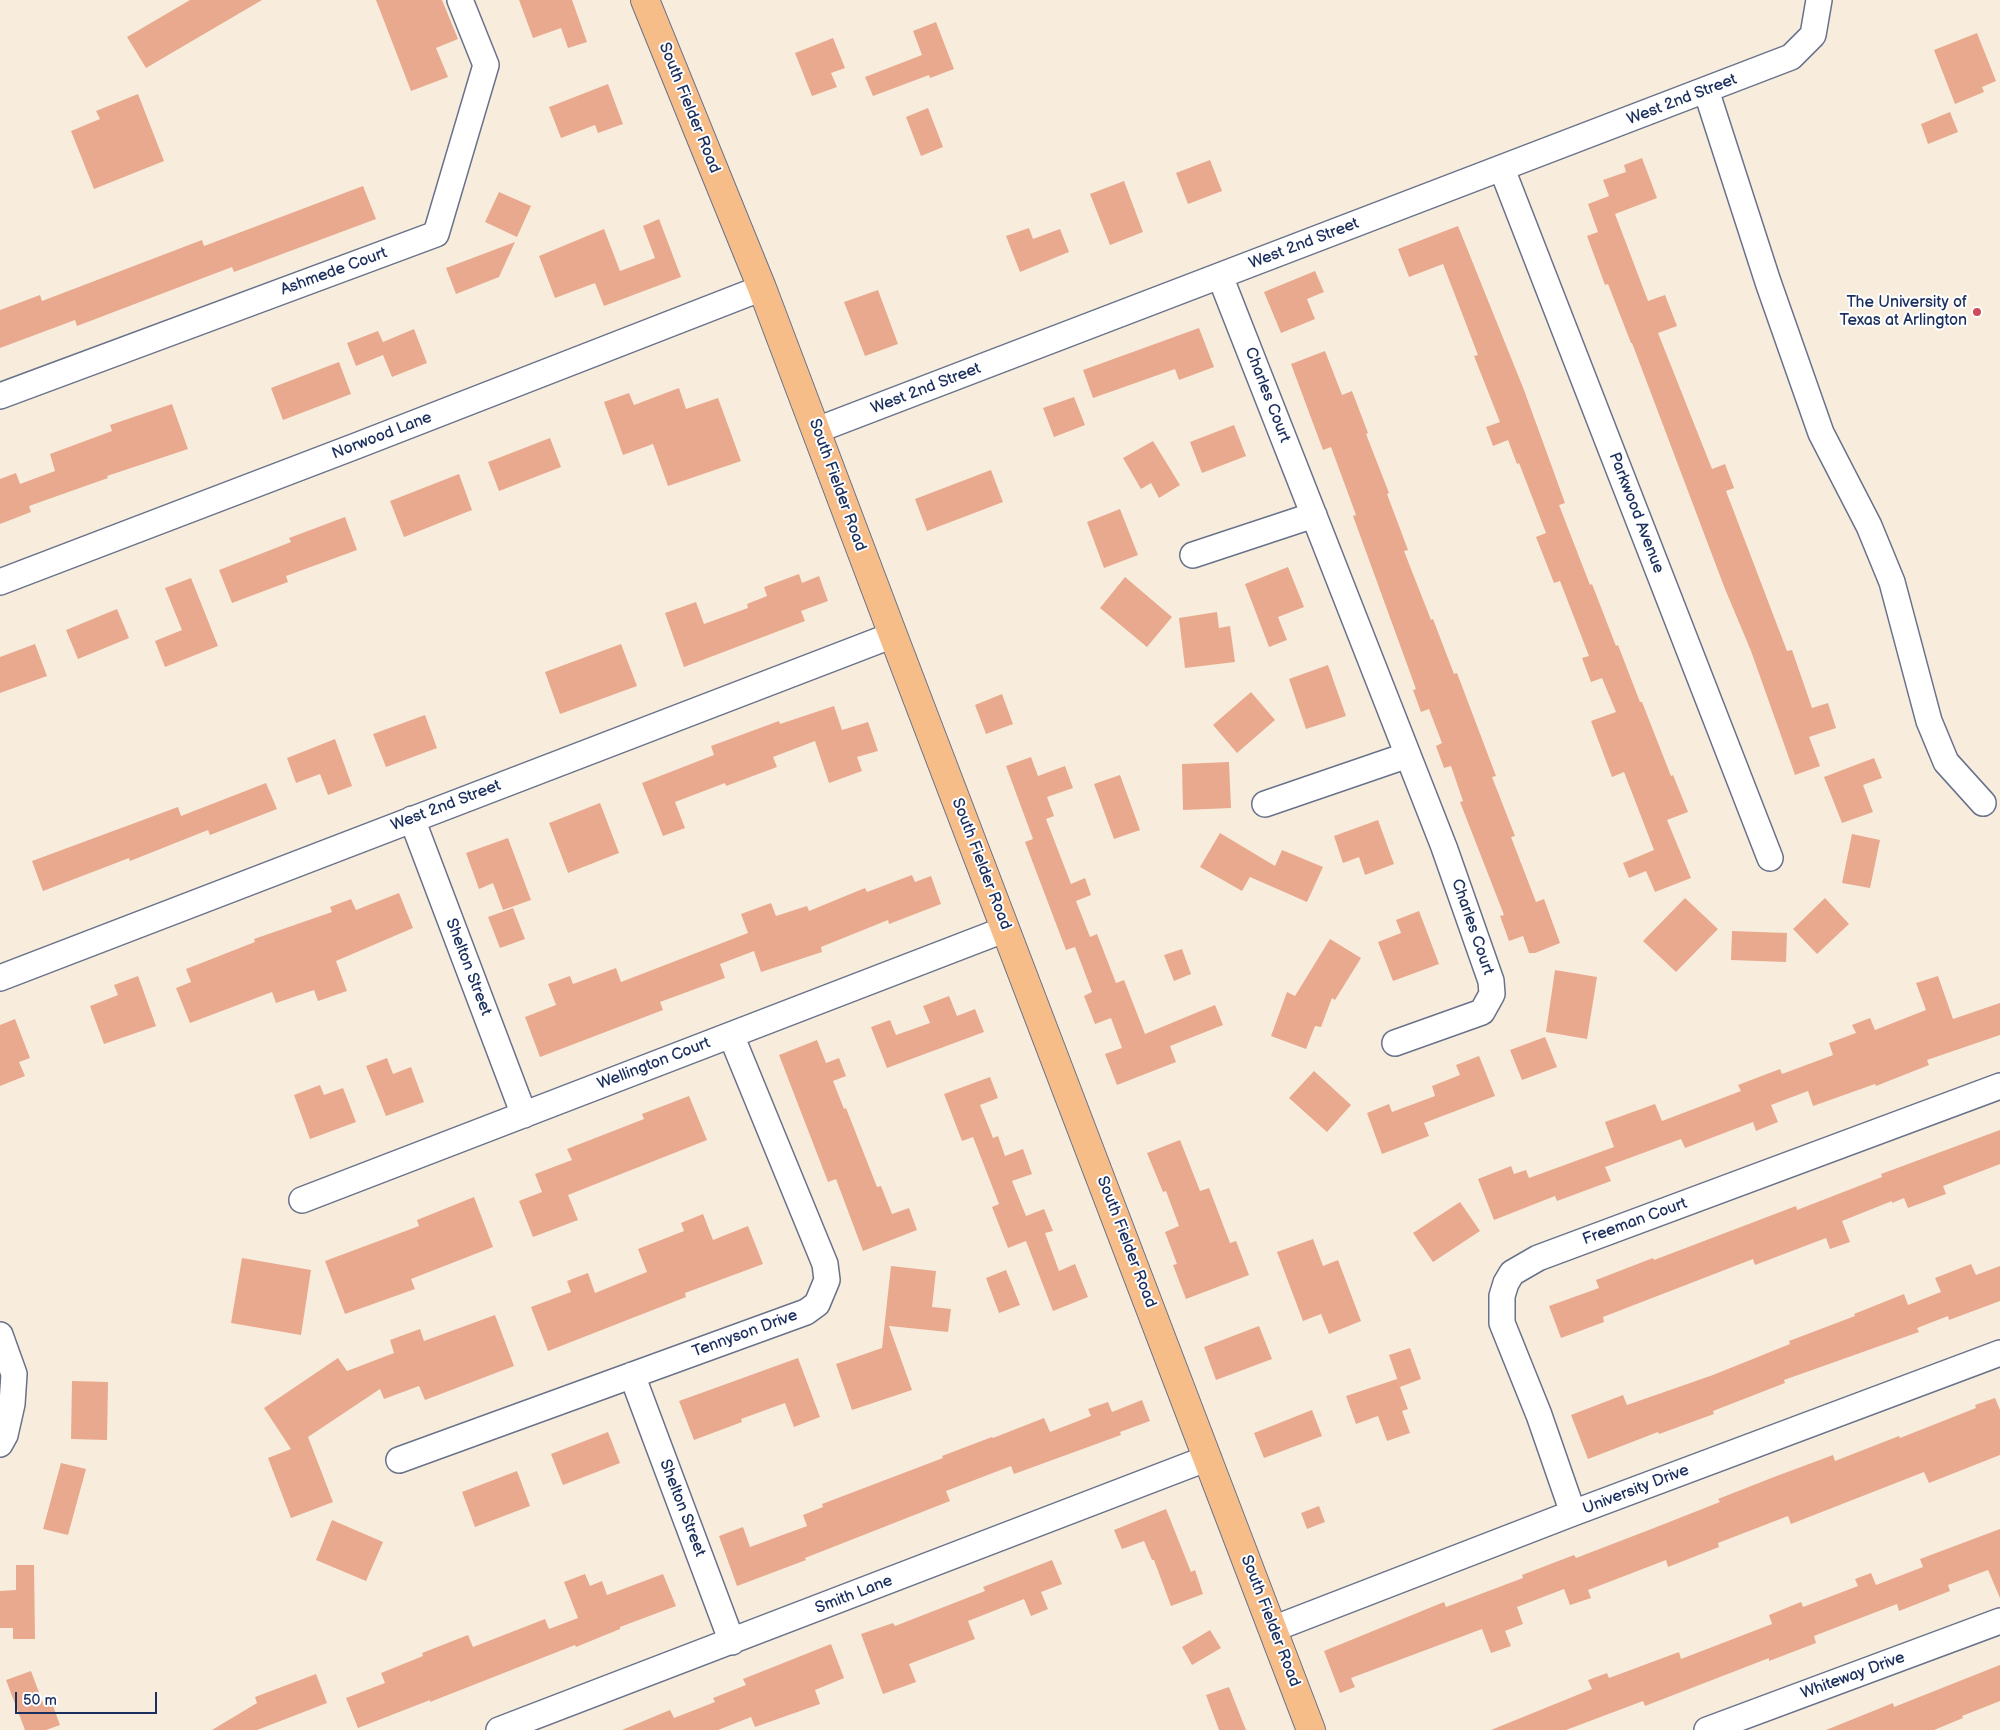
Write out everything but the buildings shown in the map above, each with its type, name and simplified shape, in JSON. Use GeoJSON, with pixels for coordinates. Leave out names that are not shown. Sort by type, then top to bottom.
{"type":"FeatureCollection","features":[{"type":"Feature","properties":{"kind":"main road","name":"South Fielder Road"},"geometry":{"type":"LineString","coordinates":[[645,0],[762,288],[1312,1730]]}},
{"type":"Feature","properties":{"kind":"street","name":"Ashmede Court"},"geometry":{"type":"LineString","coordinates":[[0,396],[436,234],[486,65],[460,0]]}},
{"type":"Feature","properties":{"kind":"street","name":"West 2nd Street"},"geometry":{"type":"LineString","coordinates":[[816,430],[1791,57],[1813,35],[1819,0]]}},
{"type":"Feature","properties":{"kind":"street"},"geometry":{"type":"LineString","coordinates":[[1706,90],[1768,282],[1821,433],[1869,526],[1892,582],[1929,721],[1946,762],[1982,803]]}},
{"type":"Feature","properties":{"kind":"street","name":"Parkwood Avenue"},"geometry":{"type":"LineString","coordinates":[[1502,169],[1770,858]]}},
{"type":"Feature","properties":{"kind":"street","name":"Charles Court"},"geometry":{"type":"LineString","coordinates":[[1220,276],[1444,846],[1491,981],[1492,994],[1482,1012],[1395,1042]]}},
{"type":"Feature","properties":{"kind":"street","name":"Norwood Lane"},"geometry":{"type":"LineString","coordinates":[[0,582],[762,288]]}},
{"type":"Feature","properties":{"kind":"street"},"geometry":{"type":"LineString","coordinates":[[1193,555],[1314,514]]}},
{"type":"Feature","properties":{"kind":"street","name":"West 2nd Street"},"geometry":{"type":"LineString","coordinates":[[0,978],[893,635]]}},
{"type":"Feature","properties":{"kind":"street"},"geometry":{"type":"LineString","coordinates":[[1265,804],[1408,755]]}},
{"type":"Feature","properties":{"kind":"street","name":"Shelton Street"},"geometry":{"type":"LineString","coordinates":[[412,819],[524,1115]]}},
{"type":"Feature","properties":{"kind":"street","name":"Wellington Court"},"geometry":{"type":"LineString","coordinates":[[302,1200],[1006,929]]}},
{"type":"Feature","properties":{"kind":"street","name":"Tennyson Drive"},"geometry":{"type":"LineString","coordinates":[[399,1460],[806,1312],[817,1304],[827,1280],[824,1264],[731,1035]]}},
{"type":"Feature","properties":{"kind":"street","name":"Freeman Court"},"geometry":{"type":"LineString","coordinates":[[1573,1513],[1539,1415],[1502,1323],[1502,1296],[1506,1283],[1512,1273],[1538,1258],[2000,1086]]}},
{"type":"Feature","properties":{"kind":"street"},"geometry":{"type":"LineString","coordinates":[[0,1335],[14,1374],[12,1404],[5,1435],[0,1444]]}},
{"type":"Feature","properties":{"kind":"street","name":"University Drive"},"geometry":{"type":"LineString","coordinates":[[1273,1629],[1573,1513],[2000,1353]]}},
{"type":"Feature","properties":{"kind":"street","name":"Shelton Street"},"geometry":{"type":"LineString","coordinates":[[632,1375],[732,1642]]}},
{"type":"Feature","properties":{"kind":"street","name":"Smith Lane"},"geometry":{"type":"LineString","coordinates":[[499,1730],[1208,1458]]}},
{"type":"Feature","properties":{"kind":"street","name":"Whiteway Drive"},"geometry":{"type":"LineString","coordinates":[[1707,1730],[2000,1621]]}},
{"type":"Feature","properties":{"kind":"place","name":"The University of Texas at Arlington"},"geometry":{"type":"Point","coordinates":[1977,312]}}]}
